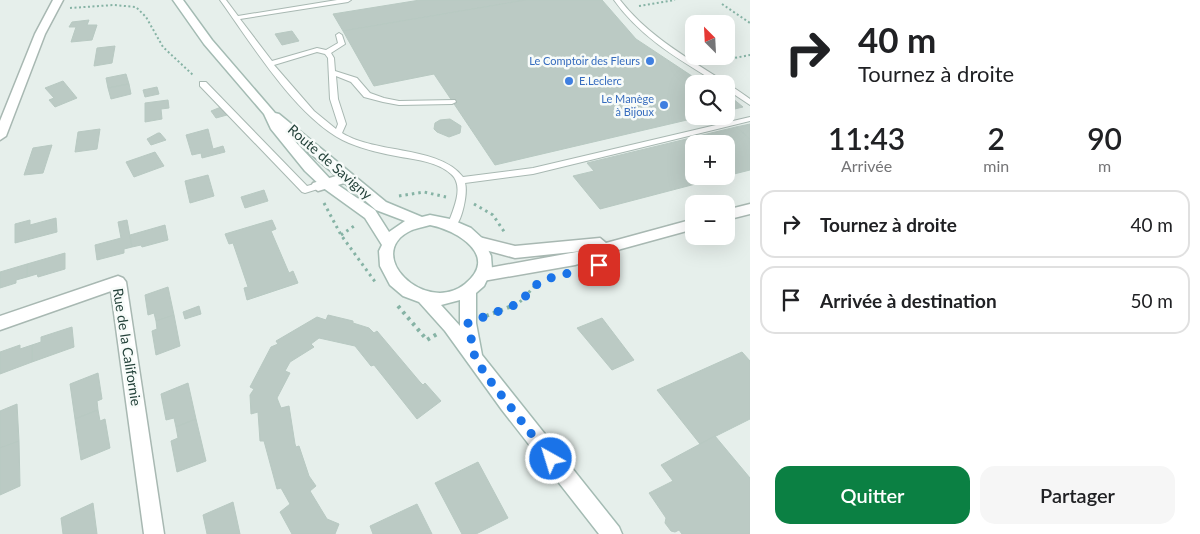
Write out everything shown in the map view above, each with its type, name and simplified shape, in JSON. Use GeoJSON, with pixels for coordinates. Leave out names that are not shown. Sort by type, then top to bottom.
{"type":"FeatureCollection","features":[{"type":"Feature","properties":{"kind":"main road","name":"Route de Savigny"},"geometry":{"type":"LineString","coordinates":[[178,0],[208,42],[269,114],[275,126],[322,185],[370,214],[388,242]]}},
{"type":"Feature","properties":{"kind":"main road"},"geometry":{"type":"LineString","coordinates":[[0,136],[44,23],[56,5]]}},
{"type":"Feature","properties":{"kind":"main road","name":"Route de Savigny"},"geometry":{"type":"LineString","coordinates":[[269,114],[284,123],[381,206],[418,222]]}},
{"type":"Feature","properties":{"kind":"main road"},"geometry":{"type":"LineString","coordinates":[[322,185],[346,178]]}},
{"type":"Feature","properties":{"kind":"main road"},"geometry":{"type":"LineString","coordinates":[[735,213],[750,209]]}},
{"type":"Feature","properties":{"kind":"main road"},"geometry":{"type":"LineString","coordinates":[[442,221],[453,224],[468,232],[479,243],[485,264],[483,275],[468,291],[445,299],[424,297],[402,288],[392,278],[386,266],[385,254],[388,242],[400,229],[418,222],[442,221]]}},
{"type":"Feature","properties":{"kind":"main road"},"geometry":{"type":"LineString","coordinates":[[479,243],[515,252],[617,244],[685,226]]}},
{"type":"Feature","properties":{"kind":"main road"},"geometry":{"type":"LineString","coordinates":[[483,275],[557,263],[600,252],[617,244]]}},
{"type":"Feature","properties":{"kind":"main road","name":"Rue de la Californie"},"geometry":{"type":"LineString","coordinates":[[0,323],[118,282],[154,534]]}},
{"type":"Feature","properties":{"kind":"main road"},"geometry":{"type":"LineString","coordinates":[[468,291],[468,323],[475,358]]}},
{"type":"Feature","properties":{"kind":"main road"},"geometry":{"type":"LineString","coordinates":[[424,297],[441,314],[508,404],[612,534]]}},
{"type":"Feature","properties":{"kind":"lane"},"geometry":{"type":"LineString","coordinates":[[223,0],[304,104],[338,134],[363,145],[442,164],[454,170],[462,180],[463,192],[453,224]]}},
{"type":"Feature","properties":{"kind":"lane"},"geometry":{"type":"LineString","coordinates":[[237,18],[348,0]]}},
{"type":"Feature","properties":{"kind":"lane"},"geometry":{"type":"LineString","coordinates":[[618,0],[623,9],[664,45],[711,75]]}},
{"type":"Feature","properties":{"kind":"lane"},"geometry":{"type":"LineString","coordinates":[[272,63],[317,50],[327,52],[342,44],[340,35]]}},
{"type":"Feature","properties":{"kind":"lane"},"geometry":{"type":"LineString","coordinates":[[327,52],[331,58],[334,99],[342,124],[338,134]]}},
{"type":"Feature","properties":{"kind":"lane"},"geometry":{"type":"LineString","coordinates":[[332,72],[354,80],[366,95],[383,100],[399,103],[452,102]]}},
{"type":"Feature","properties":{"kind":"lane"},"geometry":{"type":"LineString","coordinates":[[203,84],[305,190],[322,185]]}},
{"type":"Feature","properties":{"kind":"lane"},"geometry":{"type":"LineString","coordinates":[[735,91],[750,103]]}},
{"type":"Feature","properties":{"kind":"lane"},"geometry":{"type":"LineString","coordinates":[[462,180],[533,171],[750,119]]}},
{"type":"Feature","properties":{"kind":"path"},"geometry":{"type":"LineString","coordinates":[[623,9],[674,0]]}},
{"type":"Feature","properties":{"kind":"path"},"geometry":{"type":"LineString","coordinates":[[722,4],[750,23]]}},
{"type":"Feature","properties":{"kind":"path"},"geometry":{"type":"LineString","coordinates":[[56,5],[136,7],[146,17],[158,40],[169,54],[203,84]]}},
{"type":"Feature","properties":{"kind":"path"},"geometry":{"type":"LineString","coordinates":[[696,66],[750,55]]}},
{"type":"Feature","properties":{"kind":"path"},"geometry":{"type":"LineString","coordinates":[[322,185],[341,235]]}},
{"type":"Feature","properties":{"kind":"path"},"geometry":{"type":"LineString","coordinates":[[468,323],[520,303],[532,288],[543,280]]}},
{"type":"Feature","properties":{"kind":"building"},"geometry":{"type":"Polygon","coordinates":[[[420,0],[526,0],[343,31],[333,14],[420,0]]]}},
{"type":"Feature","properties":{"kind":"building","name":"E.Leclerc"},"geometry":{"type":"Polygon","coordinates":[[[526,0],[602,0],[636,39],[690,75],[685,75],[685,120],[495,165],[434,74],[374,86],[343,31],[526,0]]]}},
{"type":"Feature","properties":{"kind":"building"},"geometry":{"type":"Polygon","coordinates":[[[89,20],[87,25],[97,25],[92,40],[71,42],[76,27],[69,27],[72,22],[89,20]]]}},
{"type":"Feature","properties":{"kind":"building"},"geometry":{"type":"Polygon","coordinates":[[[292,31],[299,41],[282,45],[275,34],[292,31]]]}},
{"type":"Feature","properties":{"kind":"building"},"geometry":{"type":"Polygon","coordinates":[[[115,46],[112,63],[94,66],[97,48],[115,46]]]}},
{"type":"Feature","properties":{"kind":"building"},"geometry":{"type":"Polygon","coordinates":[[[126,74],[129,84],[108,88],[106,78],[126,74]]]}},
{"type":"Feature","properties":{"kind":"building"},"geometry":{"type":"Polygon","coordinates":[[[63,81],[77,98],[55,107],[49,100],[54,98],[45,88],[63,81]]]}},
{"type":"Feature","properties":{"kind":"building"},"geometry":{"type":"Polygon","coordinates":[[[129,84],[131,94],[111,99],[108,88],[129,84]]]}},
{"type":"Feature","properties":{"kind":"building"},"geometry":{"type":"Polygon","coordinates":[[[157,87],[159,94],[145,97],[143,90],[157,87]]]}},
{"type":"Feature","properties":{"kind":"building"},"geometry":{"type":"Polygon","coordinates":[[[168,100],[169,108],[161,109],[162,119],[145,122],[145,103],[168,100]]]}},
{"type":"Feature","properties":{"kind":"building"},"geometry":{"type":"Polygon","coordinates":[[[735,100],[743,107],[735,109],[735,100]]]}},
{"type":"Feature","properties":{"kind":"building"},"geometry":{"type":"Polygon","coordinates":[[[221,107],[227,115],[216,118],[211,111],[221,107]]]}},
{"type":"Feature","properties":{"kind":"building"},"geometry":{"type":"Polygon","coordinates":[[[450,119],[461,126],[460,133],[449,137],[434,129],[435,123],[440,120],[450,119]]]}},
{"type":"Feature","properties":{"kind":"building"},"geometry":{"type":"Polygon","coordinates":[[[750,124],[750,139],[736,127],[750,124]]]}},
{"type":"Feature","properties":{"kind":"building"},"geometry":{"type":"Polygon","coordinates":[[[736,127],[750,139],[750,170],[735,174],[735,135],[703,135],[736,127]]]}},
{"type":"Feature","properties":{"kind":"building"},"geometry":{"type":"Polygon","coordinates":[[[100,129],[97,149],[75,152],[78,132],[100,129]]]}},
{"type":"Feature","properties":{"kind":"building"},"geometry":{"type":"Polygon","coordinates":[[[208,129],[213,149],[223,146],[225,152],[202,158],[201,153],[192,155],[186,135],[208,129]]]}},
{"type":"Feature","properties":{"kind":"building"},"geometry":{"type":"Polygon","coordinates":[[[158,133],[166,140],[151,145],[147,139],[158,133]]]}},
{"type":"Feature","properties":{"kind":"building"},"geometry":{"type":"Polygon","coordinates":[[[685,139],[685,185],[692,185],[600,209],[573,176],[594,171],[587,163],[685,139]]]}},
{"type":"Feature","properties":{"kind":"building"},"geometry":{"type":"Polygon","coordinates":[[[52,145],[43,173],[24,175],[33,148],[52,145]]]}},
{"type":"Feature","properties":{"kind":"building"},"geometry":{"type":"Polygon","coordinates":[[[155,152],[164,166],[134,177],[126,162],[155,152]]]}},
{"type":"Feature","properties":{"kind":"building"},"geometry":{"type":"Polygon","coordinates":[[[208,175],[214,196],[190,203],[185,181],[208,175]]]}},
{"type":"Feature","properties":{"kind":"building"},"geometry":{"type":"Polygon","coordinates":[[[264,190],[268,201],[245,208],[241,197],[264,190]]]}},
{"type":"Feature","properties":{"kind":"building"},"geometry":{"type":"Polygon","coordinates":[[[56,218],[57,232],[15,243],[15,224],[30,220],[30,225],[56,218]]]}},
{"type":"Feature","properties":{"kind":"building"},"geometry":{"type":"Polygon","coordinates":[[[127,220],[132,247],[124,249],[124,253],[97,260],[95,245],[121,238],[118,222],[127,220]]]}},
{"type":"Feature","properties":{"kind":"building"},"geometry":{"type":"Polygon","coordinates":[[[272,220],[276,229],[271,231],[289,273],[293,271],[298,283],[247,300],[244,288],[248,287],[233,243],[229,244],[225,234],[272,220]]]}},
{"type":"Feature","properties":{"kind":"building"},"geometry":{"type":"Polygon","coordinates":[[[165,225],[168,240],[142,247],[141,245],[132,247],[130,235],[165,225]]]}},
{"type":"Feature","properties":{"kind":"building"},"geometry":{"type":"Polygon","coordinates":[[[65,253],[65,269],[38,277],[37,274],[27,277],[27,264],[65,253]]]}},
{"type":"Feature","properties":{"kind":"building"},"geometry":{"type":"Polygon","coordinates":[[[27,264],[27,277],[0,288],[0,272],[27,264]]]}},
{"type":"Feature","properties":{"kind":"building"},"geometry":{"type":"Polygon","coordinates":[[[168,287],[174,315],[156,321],[154,313],[148,315],[145,295],[168,287]]]}},
{"type":"Feature","properties":{"kind":"building"},"geometry":{"type":"Polygon","coordinates":[[[199,306],[201,314],[185,319],[183,312],[199,306]]]}},
{"type":"Feature","properties":{"kind":"building"},"geometry":{"type":"Polygon","coordinates":[[[174,315],[180,346],[156,355],[152,331],[157,329],[156,321],[174,315]]]}},
{"type":"Feature","properties":{"kind":"building"},"geometry":{"type":"Polygon","coordinates":[[[328,315],[353,321],[353,323],[369,328],[374,333],[377,331],[420,382],[423,385],[425,383],[441,401],[417,419],[374,365],[371,366],[355,346],[319,338],[311,344],[314,347],[290,362],[285,371],[290,373],[277,398],[281,408],[289,406],[296,447],[299,446],[309,476],[316,486],[310,491],[327,519],[339,524],[335,534],[292,534],[280,512],[290,504],[281,488],[277,489],[264,441],[260,441],[258,412],[251,414],[250,395],[254,389],[250,387],[271,347],[278,344],[276,341],[317,317],[326,320],[328,315]]]}},
{"type":"Feature","properties":{"kind":"building"},"geometry":{"type":"Polygon","coordinates":[[[602,318],[634,360],[612,370],[577,328],[602,318]]]}},
{"type":"Feature","properties":{"kind":"building"},"geometry":{"type":"Polygon","coordinates":[[[72,327],[74,347],[32,362],[32,345],[41,342],[41,337],[72,327]]]}},
{"type":"Feature","properties":{"kind":"building"},"geometry":{"type":"Polygon","coordinates":[[[20,345],[20,349],[32,345],[32,362],[0,374],[0,352],[20,345]]]}},
{"type":"Feature","properties":{"kind":"building"},"geometry":{"type":"Polygon","coordinates":[[[742,352],[750,361],[750,419],[700,444],[657,390],[742,352]]]}},
{"type":"Feature","properties":{"kind":"building"},"geometry":{"type":"Polygon","coordinates":[[[98,373],[102,399],[97,401],[98,410],[75,419],[70,384],[98,373]]]}},
{"type":"Feature","properties":{"kind":"building"},"geometry":{"type":"Polygon","coordinates":[[[188,383],[196,419],[176,427],[174,418],[166,420],[161,394],[188,383]]]}},
{"type":"Feature","properties":{"kind":"building"},"geometry":{"type":"Polygon","coordinates":[[[17,404],[19,441],[0,448],[0,411],[17,404]]]}},
{"type":"Feature","properties":{"kind":"building"},"geometry":{"type":"Polygon","coordinates":[[[98,410],[100,421],[105,419],[110,448],[81,460],[75,419],[98,410]]]}},
{"type":"Feature","properties":{"kind":"building"},"geometry":{"type":"Polygon","coordinates":[[[196,419],[206,461],[177,472],[171,441],[178,438],[176,427],[196,419]]]}},
{"type":"Feature","properties":{"kind":"building"},"geometry":{"type":"Polygon","coordinates":[[[715,436],[750,478],[750,534],[682,534],[679,530],[671,531],[665,523],[666,518],[649,493],[673,481],[661,465],[715,436]]]}},
{"type":"Feature","properties":{"kind":"building"},"geometry":{"type":"Polygon","coordinates":[[[19,441],[20,486],[0,495],[0,448],[19,441]]]}},
{"type":"Feature","properties":{"kind":"building"},"geometry":{"type":"Polygon","coordinates":[[[478,462],[508,518],[476,534],[462,534],[435,483],[478,462]]]}},
{"type":"Feature","properties":{"kind":"building"},"geometry":{"type":"Polygon","coordinates":[[[233,502],[240,534],[207,534],[203,515],[233,502]]]}},
{"type":"Feature","properties":{"kind":"building"},"geometry":{"type":"Polygon","coordinates":[[[93,503],[97,534],[63,534],[61,518],[93,503]]]}},
{"type":"Feature","properties":{"kind":"building"},"geometry":{"type":"Polygon","coordinates":[[[417,504],[432,534],[373,534],[370,526],[417,504]]]}},
{"type":"Feature","properties":{"kind":"place","name":"Le Comptoir des Fleurs"},"geometry":{"type":"Point","coordinates":[650,61]}},
{"type":"Feature","properties":{"kind":"place","name":"E.Leclerc"},"geometry":{"type":"Point","coordinates":[569,81]}},
{"type":"Feature","properties":{"kind":"place","name":"Le Manège à Bijoux"},"geometry":{"type":"Point","coordinates":[664,105]}},
{"type":"Feature","properties":{"kind":"route"},"geometry":{"type":"LineString","coordinates":[[551,459],[488,378],[475,358],[468,323],[520,303],[532,288],[543,280],[599,265]]}}]}
